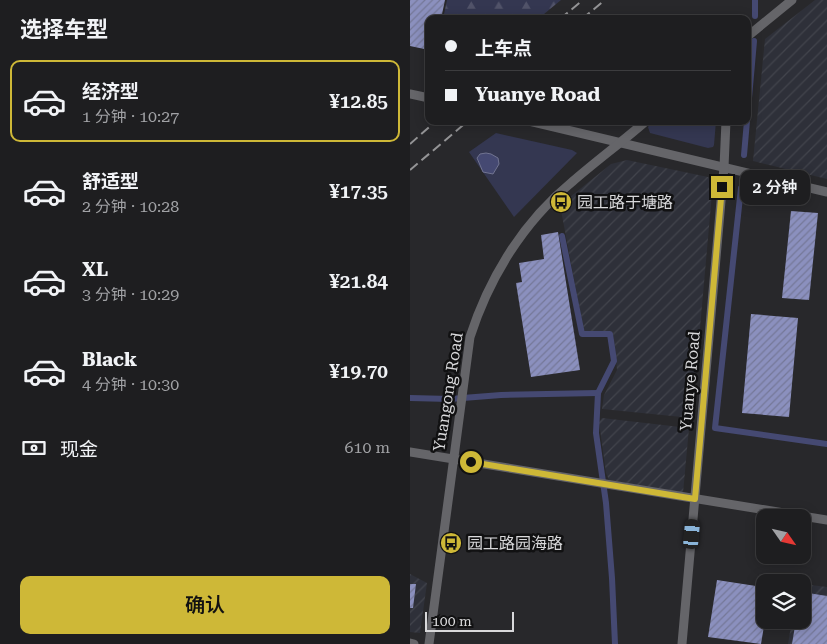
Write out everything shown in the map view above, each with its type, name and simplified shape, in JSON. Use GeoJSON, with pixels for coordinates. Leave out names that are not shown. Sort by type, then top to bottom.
{"type":"FeatureCollection","features":[{"type":"Feature","properties":{"kind":"street"},"geometry":{"type":"LineString","coordinates":[[751,34],[792,0]]}},
{"type":"Feature","properties":{"kind":"street"},"geometry":{"type":"LineString","coordinates":[[410,94],[425,97]]}},
{"type":"Feature","properties":{"kind":"street"},"geometry":{"type":"LineString","coordinates":[[546,125],[827,192]]}},
{"type":"Feature","properties":{"kind":"street","name":"Yuangong Road"},"geometry":{"type":"LineString","coordinates":[[429,644],[470,337],[478,313],[499,270],[526,230],[571,182],[641,125]]}},
{"type":"Feature","properties":{"kind":"street","name":"Yuanye Road"},"geometry":{"type":"LineString","coordinates":[[682,644],[724,167],[726,125]]}},
{"type":"Feature","properties":{"kind":"street"},"geometry":{"type":"LineString","coordinates":[[410,452],[827,520]]}},
{"type":"Feature","properties":{"kind":"shaded area"},"geometry":{"type":"Polygon","coordinates":[[[815,0],[827,0],[827,179],[753,161],[765,39],[815,0]]]}},
{"type":"Feature","properties":{"kind":"shaded area"},"geometry":{"type":"Polygon","coordinates":[[[486,153],[498,158],[499,164],[493,174],[483,172],[477,158],[480,154],[486,153]]]}},
{"type":"Feature","properties":{"kind":"shaded area"},"geometry":{"type":"Polygon","coordinates":[[[627,160],[708,177],[713,182],[692,418],[602,409],[604,395],[617,370],[613,333],[584,331],[560,205],[611,164],[627,160]]]}},
{"type":"Feature","properties":{"kind":"shaded area"},"geometry":{"type":"Polygon","coordinates":[[[602,418],[689,428],[683,493],[609,480],[606,473],[599,422],[602,418]]]}},
{"type":"Feature","properties":{"kind":"shaded area"},"geometry":{"type":"Polygon","coordinates":[[[410,574],[427,583],[420,633],[410,632],[410,574]]]}},
{"type":"Feature","properties":{"kind":"shaded area"},"geometry":{"type":"Polygon","coordinates":[[[811,585],[827,587],[827,644],[788,644],[790,629],[811,629],[811,585]]]}},
{"type":"Feature","properties":{"kind":"green space"},"geometry":{"type":"Polygon","coordinates":[[[447,0],[561,0],[543,15],[444,15],[447,0]]]}},
{"type":"Feature","properties":{"kind":"green space"},"geometry":{"type":"Polygon","coordinates":[[[650,125],[716,125],[714,145],[708,148],[650,133],[648,127],[650,125]]]}},
{"type":"Feature","properties":{"kind":"green space"},"geometry":{"type":"Polygon","coordinates":[[[496,133],[572,150],[577,153],[514,217],[469,152],[496,133]]]}},
{"type":"Feature","properties":{"kind":"building"},"geometry":{"type":"Polygon","coordinates":[[[410,0],[445,0],[442,15],[425,15],[425,49],[410,46],[410,0]]]}},
{"type":"Feature","properties":{"kind":"building"},"geometry":{"type":"Polygon","coordinates":[[[791,211],[818,213],[809,300],[782,298],[791,211]]]}},
{"type":"Feature","properties":{"kind":"building"},"geometry":{"type":"Polygon","coordinates":[[[558,232],[580,370],[531,377],[516,283],[522,282],[519,263],[544,259],[541,235],[558,232]]]}},
{"type":"Feature","properties":{"kind":"building"},"geometry":{"type":"Polygon","coordinates":[[[751,314],[798,318],[789,417],[742,413],[751,314]]]}},
{"type":"Feature","properties":{"kind":"building"},"geometry":{"type":"Polygon","coordinates":[[[717,580],[756,586],[756,629],[764,629],[761,644],[708,637],[717,580]]]}},
{"type":"Feature","properties":{"kind":"building"},"geometry":{"type":"Polygon","coordinates":[[[410,584],[416,584],[413,608],[410,608],[410,584]]]}},
{"type":"Feature","properties":{"kind":"building"},"geometry":{"type":"Polygon","coordinates":[[[811,593],[827,596],[827,644],[792,644],[794,629],[811,629],[811,593]]]}},
{"type":"Feature","properties":{"kind":"waterway"},"geometry":{"type":"LineString","coordinates":[[755,0],[755,16]]}},
{"type":"Feature","properties":{"kind":"waterway"},"geometry":{"type":"LineString","coordinates":[[751,75],[754,41]]}},
{"type":"Feature","properties":{"kind":"waterway"},"geometry":{"type":"LineString","coordinates":[[744,155],[747,125]]}},
{"type":"Feature","properties":{"kind":"waterway"},"geometry":{"type":"LineString","coordinates":[[741,188],[715,428],[827,444]]}},
{"type":"Feature","properties":{"kind":"waterway"},"geometry":{"type":"LineString","coordinates":[[562,236],[582,334],[610,334],[614,361],[598,393],[596,433],[606,503],[615,644]]}},
{"type":"Feature","properties":{"kind":"waterway"},"geometry":{"type":"LineString","coordinates":[[410,398],[450,399],[501,395],[598,393]]}},
{"type":"Feature","properties":{"kind":"railway"},"geometry":{"type":"LineString","coordinates":[[565,15],[583,0]]}},
{"type":"Feature","properties":{"kind":"railway"},"geometry":{"type":"LineString","coordinates":[[587,15],[605,0]]}},
{"type":"Feature","properties":{"kind":"railway"},"geometry":{"type":"LineString","coordinates":[[410,144],[431,125]]}},
{"type":"Feature","properties":{"kind":"railway"},"geometry":{"type":"LineString","coordinates":[[410,170],[463,125]]}},
{"type":"Feature","properties":{"kind":"place","name":"园工路于塘路"},"geometry":{"type":"Point","coordinates":[561,202]}},
{"type":"Feature","properties":{"kind":"place","name":"园工路园海路"},"geometry":{"type":"Point","coordinates":[451,543]}},
{"type":"Feature","properties":{"kind":"route"},"geometry":{"type":"LineString","coordinates":[[471,462],[695,499],[722,187]]}}]}
